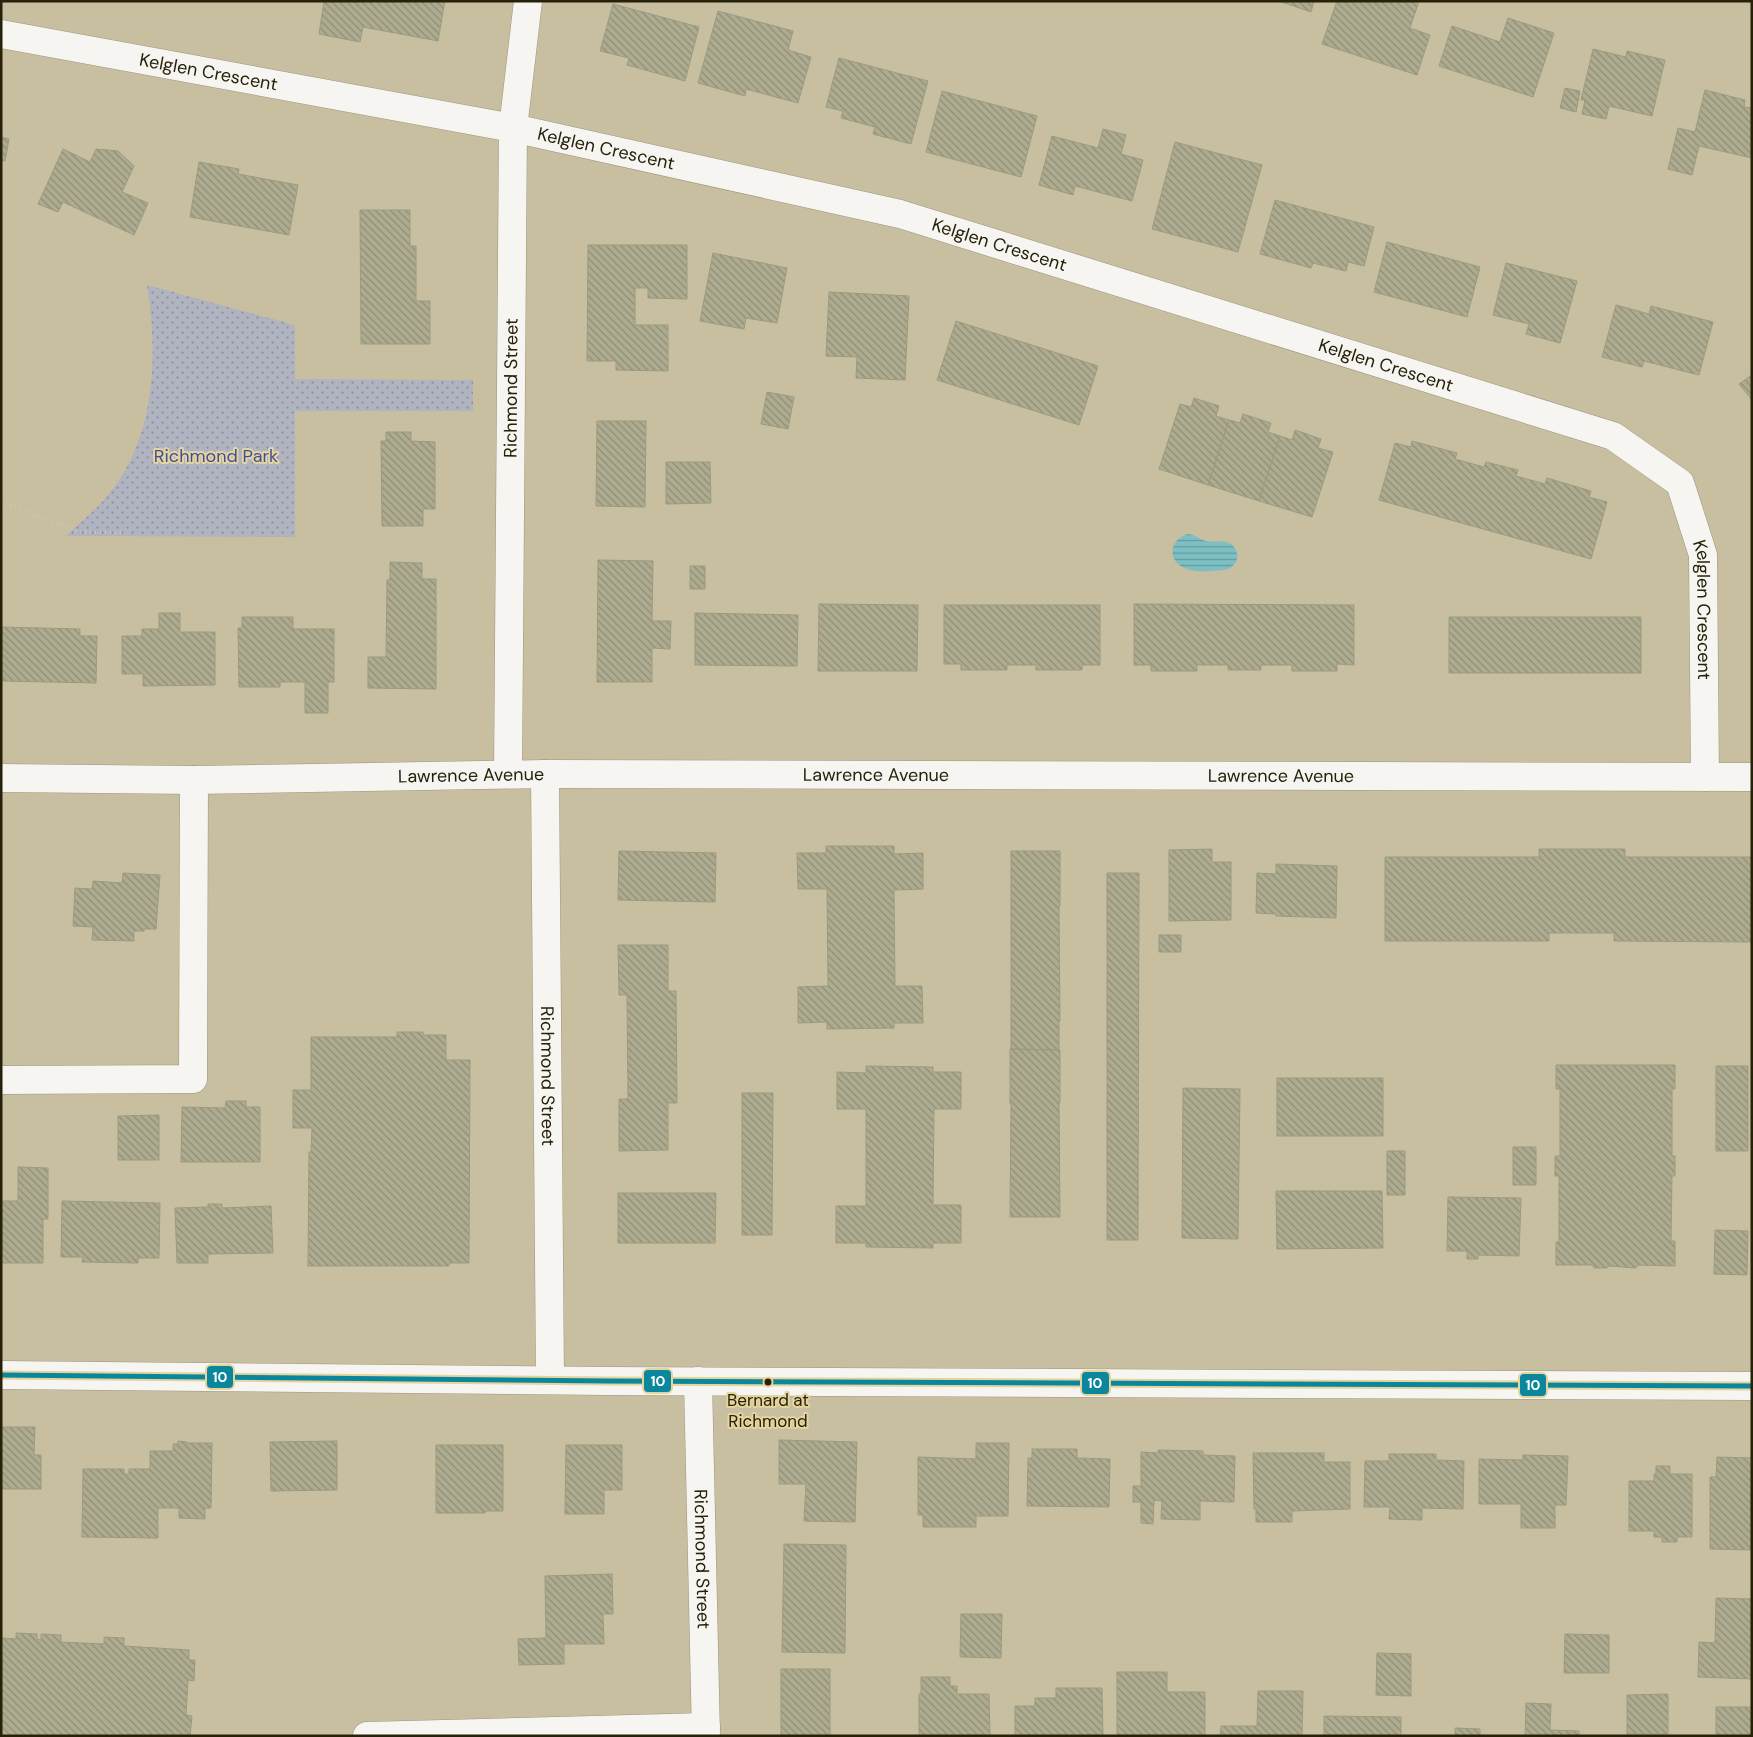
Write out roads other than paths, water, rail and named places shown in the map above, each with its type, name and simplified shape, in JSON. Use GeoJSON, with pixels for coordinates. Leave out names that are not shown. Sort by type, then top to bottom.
{"type":"FeatureCollection","features":[{"type":"Feature","properties":{"kind":"street","name":"Richmond Street"},"geometry":{"type":"LineString","coordinates":[[508,774],[513,128],[528,1]]}},
{"type":"Feature","properties":{"kind":"street","name":"Kelglen Crescent"},"geometry":{"type":"LineString","coordinates":[[1,34],[513,128],[900,214],[1613,436],[1680,483],[1703,555],[1705,777]]}},
{"type":"Feature","properties":{"kind":"street","name":"Lawrence Avenue"},"geometry":{"type":"LineString","coordinates":[[1,778],[194,780],[508,774],[1752,777]]}},
{"type":"Feature","properties":{"kind":"street","name":"Richmond Street"},"geometry":{"type":"LineString","coordinates":[[545,774],[550,1380]]}},
{"type":"Feature","properties":{"kind":"street"},"geometry":{"type":"LineString","coordinates":[[1,1080],[193,1079],[194,780]]}},
{"type":"Feature","properties":{"kind":"street"},"geometry":{"type":"LineString","coordinates":[[1,1375],[698,1381],[1752,1386]]}},
{"type":"Feature","properties":{"kind":"street","name":"Richmond Street"},"geometry":{"type":"LineString","coordinates":[[698,1381],[706,1732]]}},
{"type":"Feature","properties":{"kind":"street"},"geometry":{"type":"LineString","coordinates":[[368,1735],[706,1732]]}},
{"type":"Feature","properties":{"kind":"water"},"geometry":{"type":"Polygon","coordinates":[[[1188,534],[1206,541],[1229,543],[1237,552],[1236,562],[1228,569],[1211,571],[1193,571],[1180,566],[1172,551],[1177,541],[1188,534]]]}},
{"type":"Feature","properties":{"kind":"place","name":"Bernard at Richmond"},"geometry":{"type":"Point","coordinates":[768,1382]}},
{"type":"Feature","properties":{"kind":"park label","name":"Richmond Park"},"geometry":{"type":"Point","coordinates":[216,456]}}]}
